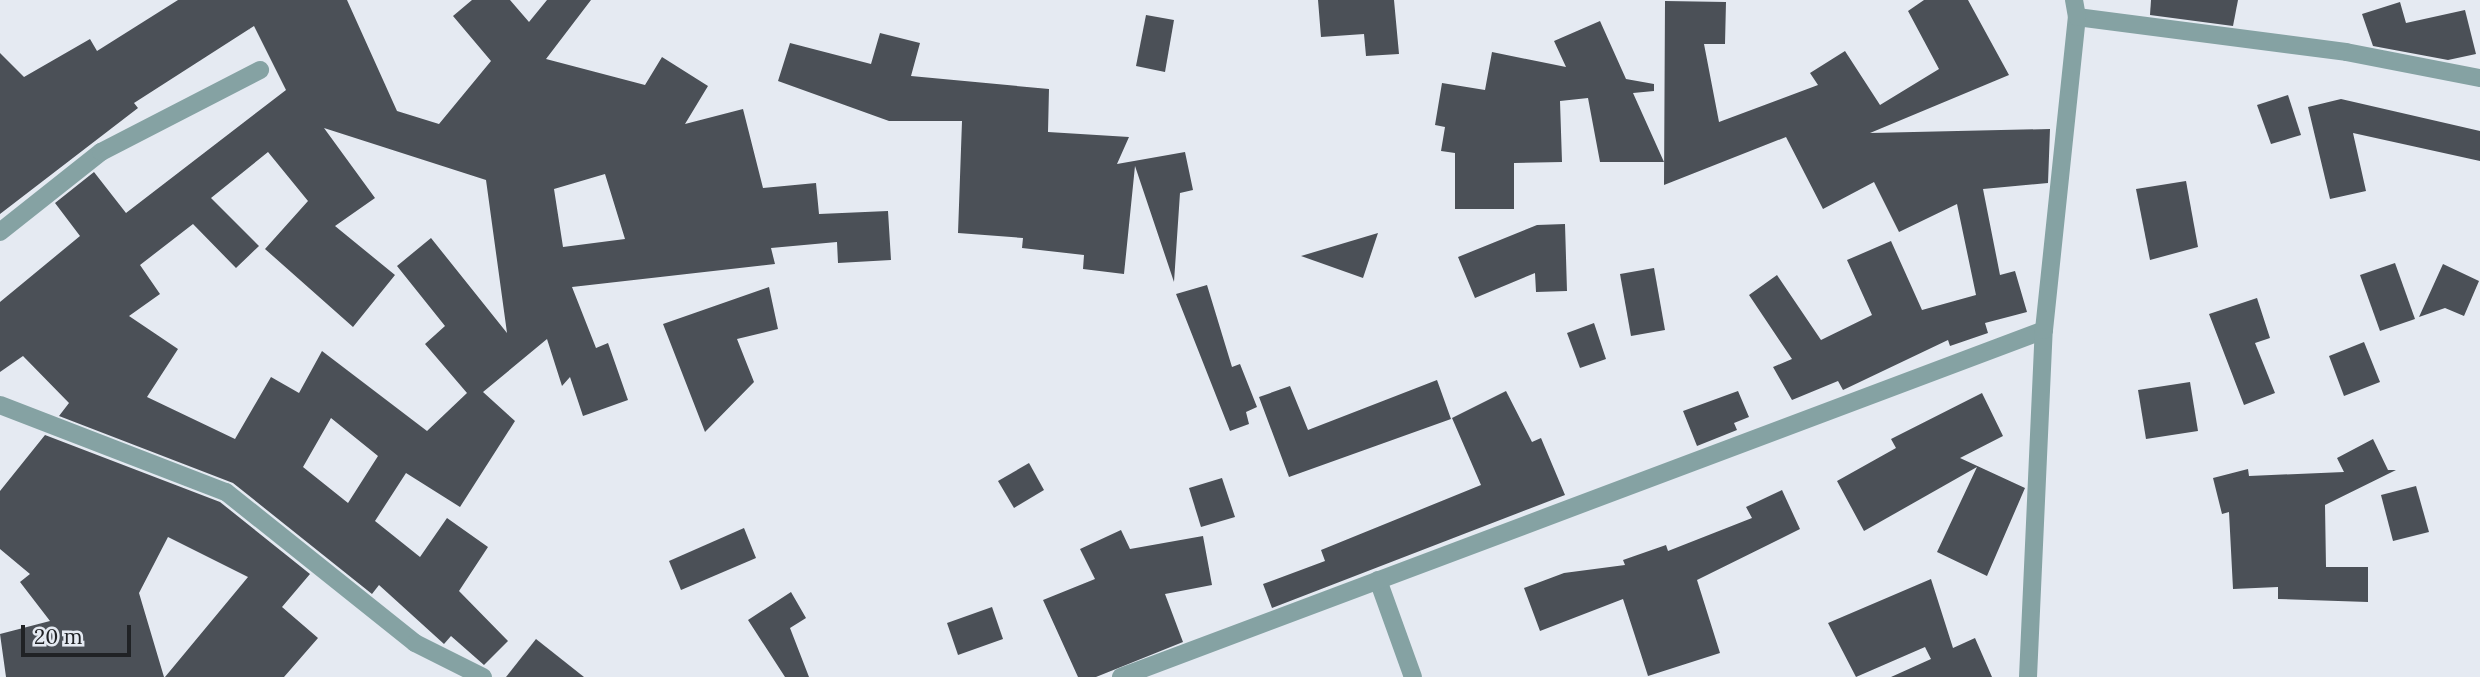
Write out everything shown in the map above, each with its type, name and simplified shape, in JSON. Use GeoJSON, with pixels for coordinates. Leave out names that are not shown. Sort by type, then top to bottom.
{"type":"FeatureCollection","features":[{"type":"Feature","properties":{"kind":"street"},"geometry":{"type":"LineString","coordinates":[[2028,677],[2044,330],[2076,9],[2346,52],[2480,78]]}},
{"type":"Feature","properties":{"kind":"street"},"geometry":{"type":"LineString","coordinates":[[0,232],[101,152],[260,70]]}},
{"type":"Feature","properties":{"kind":"street"},"geometry":{"type":"LineString","coordinates":[[1121,677],[2044,330]]}},
{"type":"Feature","properties":{"kind":"street"},"geometry":{"type":"LineString","coordinates":[[0,405],[226,492],[415,643],[483,677]]}},
{"type":"Feature","properties":{"kind":"street"},"geometry":{"type":"LineString","coordinates":[[1378,580],[1412,677]]}},
{"type":"Feature","properties":{"kind":"building"},"geometry":{"type":"Polygon","coordinates":[[[178,0],[347,0],[397,111],[439,124],[491,61],[453,16],[472,0],[510,0],[529,22],[547,0],[591,0],[546,59],[645,85],[662,57],[708,86],[685,124],[743,109],[763,188],[816,183],[819,214],[888,211],[891,260],[838,263],[837,242],[771,248],[775,264],[572,287],[596,348],[608,343],[628,400],[583,416],[570,377],[562,386],[547,339],[483,392],[515,421],[460,507],[406,473],[375,521],[420,557],[447,518],[488,547],[459,591],[508,641],[484,665],[451,636],[444,644],[379,585],[372,594],[233,483],[59,416],[69,403],[23,356],[0,372],[0,302],[80,236],[55,203],[94,172],[126,213],[286,90],[254,26],[134,103],[138,108],[0,214],[0,53],[24,77],[90,39],[97,51],[178,0]],[[324,128],[375,198],[335,226],[395,275],[353,327],[265,249],[308,201],[268,152],[211,198],[259,246],[236,268],[193,224],[140,265],[160,294],[129,316],[178,349],[147,397],[235,439],[271,377],[299,393],[322,351],[427,431],[467,393],[425,344],[445,326],[397,266],[431,238],[507,333],[486,180],[324,128]],[[605,174],[554,189],[563,247],[625,239],[605,174]],[[331,418],[303,467],[348,503],[378,456],[331,418]]]}},
{"type":"Feature","properties":{"kind":"building"},"geometry":{"type":"Polygon","coordinates":[[[1318,0],[1394,0],[1399,54],[1366,56],[1364,34],[1321,37],[1318,0]]]}},
{"type":"Feature","properties":{"kind":"building"},"geometry":{"type":"Polygon","coordinates":[[[1924,0],[1968,0],[2009,75],[1870,133],[2050,129],[2048,183],[1983,189],[2000,275],[2015,271],[2027,312],[1985,323],[1988,333],[1950,346],[1948,340],[1843,390],[1838,381],[1792,400],[1773,367],[1792,359],[1749,295],[1777,275],[1821,340],[1872,315],[1847,260],[1891,241],[1922,310],[1976,295],[1957,204],[1899,232],[1874,182],[1823,209],[1786,137],[1664,185],[1665,1],[1726,2],[1725,44],[1704,44],[1719,122],[1818,85],[1810,73],[1845,51],[1880,105],[1939,69],[1908,11],[1924,0]]]}},
{"type":"Feature","properties":{"kind":"building"},"geometry":{"type":"Polygon","coordinates":[[[2151,0],[2238,0],[2233,26],[2150,15],[2151,0]]]}},
{"type":"Feature","properties":{"kind":"building"},"geometry":{"type":"Polygon","coordinates":[[[2400,2],[2406,23],[2465,10],[2476,54],[2448,60],[2373,46],[2362,14],[2400,2]]]}},
{"type":"Feature","properties":{"kind":"building"},"geometry":{"type":"Polygon","coordinates":[[[1146,15],[1174,20],[1165,72],[1136,66],[1146,15]]]}},
{"type":"Feature","properties":{"kind":"building"},"geometry":{"type":"Polygon","coordinates":[[[1600,21],[1626,79],[1654,84],[1654,91],[1633,93],[1664,162],[1600,162],[1588,98],[1560,101],[1562,162],[1514,163],[1514,209],[1455,209],[1455,153],[1441,151],[1445,127],[1435,125],[1442,83],[1485,90],[1492,52],[1566,67],[1554,41],[1600,21]]]}},
{"type":"Feature","properties":{"kind":"building"},"geometry":{"type":"Polygon","coordinates":[[[880,33],[920,43],[911,76],[1049,89],[1048,132],[1129,137],[1117,164],[1185,152],[1193,190],[1180,193],[1174,282],[1135,166],[1124,274],[1083,269],[1084,255],[1022,248],[1023,238],[958,233],[962,121],[889,121],[778,81],[790,43],[871,64],[880,33]]]}},
{"type":"Feature","properties":{"kind":"building"},"geometry":{"type":"Polygon","coordinates":[[[2288,95],[2301,135],[2271,144],[2257,105],[2288,95]]]}},
{"type":"Feature","properties":{"kind":"building"},"geometry":{"type":"Polygon","coordinates":[[[2341,99],[2480,131],[2480,161],[2353,133],[2366,191],[2330,199],[2308,107],[2341,99]]]}},
{"type":"Feature","properties":{"kind":"building"},"geometry":{"type":"Polygon","coordinates":[[[2186,181],[2198,247],[2150,260],[2136,189],[2186,181]]]}},
{"type":"Feature","properties":{"kind":"building"},"geometry":{"type":"Polygon","coordinates":[[[1565,224],[1567,291],[1536,292],[1535,273],[1475,298],[1458,257],[1537,225],[1565,224]]]}},
{"type":"Feature","properties":{"kind":"building"},"geometry":{"type":"Polygon","coordinates":[[[1378,233],[1363,278],[1301,256],[1378,233]]]}},
{"type":"Feature","properties":{"kind":"building"},"geometry":{"type":"Polygon","coordinates":[[[2395,263],[2415,319],[2380,331],[2360,275],[2395,263]]]}},
{"type":"Feature","properties":{"kind":"building"},"geometry":{"type":"Polygon","coordinates":[[[2443,264],[2479,281],[2464,316],[2445,308],[2419,317],[2443,264]]]}},
{"type":"Feature","properties":{"kind":"building"},"geometry":{"type":"Polygon","coordinates":[[[1654,268],[1665,330],[1631,336],[1620,274],[1654,268]]]}},
{"type":"Feature","properties":{"kind":"building"},"geometry":{"type":"Polygon","coordinates":[[[1207,285],[1232,367],[1240,364],[1257,407],[1246,412],[1249,424],[1230,431],[1176,294],[1207,285]]]}},
{"type":"Feature","properties":{"kind":"building"},"geometry":{"type":"Polygon","coordinates":[[[769,287],[778,329],[737,339],[754,382],[705,432],[663,324],[769,287]]]}},
{"type":"Feature","properties":{"kind":"building"},"geometry":{"type":"Polygon","coordinates":[[[2257,298],[2270,338],[2255,343],[2275,393],[2244,405],[2209,314],[2257,298]]]}},
{"type":"Feature","properties":{"kind":"building"},"geometry":{"type":"Polygon","coordinates":[[[1594,323],[1606,359],[1580,368],[1567,333],[1594,323]]]}},
{"type":"Feature","properties":{"kind":"building"},"geometry":{"type":"Polygon","coordinates":[[[2364,342],[2380,382],[2344,396],[2329,356],[2364,342]]]}},
{"type":"Feature","properties":{"kind":"building"},"geometry":{"type":"Polygon","coordinates":[[[1437,380],[1451,419],[1289,477],[1259,397],[1290,386],[1308,430],[1437,380]]]}},
{"type":"Feature","properties":{"kind":"building"},"geometry":{"type":"Polygon","coordinates":[[[2190,382],[2198,431],[2146,439],[2138,390],[2190,382]]]}},
{"type":"Feature","properties":{"kind":"building"},"geometry":{"type":"Polygon","coordinates":[[[1506,391],[1532,442],[1541,438],[1565,495],[1272,608],[1263,584],[1325,561],[1321,550],[1481,485],[1452,418],[1506,391]]]}},
{"type":"Feature","properties":{"kind":"building"},"geometry":{"type":"Polygon","coordinates":[[[1738,391],[1749,417],[1734,423],[1737,430],[1697,446],[1683,411],[1738,391]]]}},
{"type":"Feature","properties":{"kind":"building"},"geometry":{"type":"Polygon","coordinates":[[[1982,393],[2003,436],[1960,458],[2025,488],[1987,576],[1937,552],[1977,467],[1864,531],[1837,481],[1896,448],[1891,439],[1982,393]]]}},
{"type":"Feature","properties":{"kind":"building"},"geometry":{"type":"Polygon","coordinates":[[[45,435],[220,502],[310,574],[282,607],[318,638],[284,677],[165,677],[248,577],[168,537],[139,593],[164,677],[6,677],[0,634],[50,621],[20,582],[30,574],[0,549],[0,491],[45,435]]]}},
{"type":"Feature","properties":{"kind":"building"},"geometry":{"type":"Polygon","coordinates":[[[2373,439],[2388,470],[2396,470],[2325,505],[2326,567],[2368,567],[2368,602],[2278,599],[2278,587],[2233,589],[2229,512],[2222,514],[2213,478],[2248,469],[2249,476],[2344,472],[2337,458],[2373,439]]]}},
{"type":"Feature","properties":{"kind":"building"},"geometry":{"type":"Polygon","coordinates":[[[1029,463],[1044,490],[1014,508],[998,481],[1029,463]]]}},
{"type":"Feature","properties":{"kind":"building"},"geometry":{"type":"Polygon","coordinates":[[[1222,478],[1235,517],[1201,527],[1189,488],[1222,478]]]}},
{"type":"Feature","properties":{"kind":"building"},"geometry":{"type":"Polygon","coordinates":[[[2416,486],[2429,532],[2393,541],[2381,495],[2416,486]]]}},
{"type":"Feature","properties":{"kind":"building"},"geometry":{"type":"Polygon","coordinates":[[[1782,490],[1800,529],[1697,580],[1720,653],[1648,676],[1623,599],[1540,631],[1524,588],[1564,573],[1625,565],[1623,560],[1666,545],[1668,551],[1752,518],[1746,507],[1782,490]]]}},
{"type":"Feature","properties":{"kind":"building"},"geometry":{"type":"Polygon","coordinates":[[[744,528],[756,558],[681,590],[669,561],[744,528]]]}},
{"type":"Feature","properties":{"kind":"building"},"geometry":{"type":"Polygon","coordinates":[[[1121,530],[1130,549],[1203,536],[1212,585],[1165,594],[1183,642],[1096,677],[1078,677],[1043,600],[1095,579],[1080,549],[1121,530]]]}},
{"type":"Feature","properties":{"kind":"building"},"geometry":{"type":"Polygon","coordinates":[[[1931,579],[1953,648],[1975,638],[1992,677],[1891,677],[1931,659],[1925,647],[1856,677],[1828,623],[1931,579]]]}},
{"type":"Feature","properties":{"kind":"building"},"geometry":{"type":"Polygon","coordinates":[[[791,592],[806,618],[790,628],[809,677],[785,677],[748,620],[791,592]]]}},
{"type":"Feature","properties":{"kind":"building"},"geometry":{"type":"Polygon","coordinates":[[[992,607],[1003,639],[958,655],[947,623],[992,607]]]}},
{"type":"Feature","properties":{"kind":"building"},"geometry":{"type":"Polygon","coordinates":[[[536,639],[584,677],[506,677],[536,639]]]}}]}
